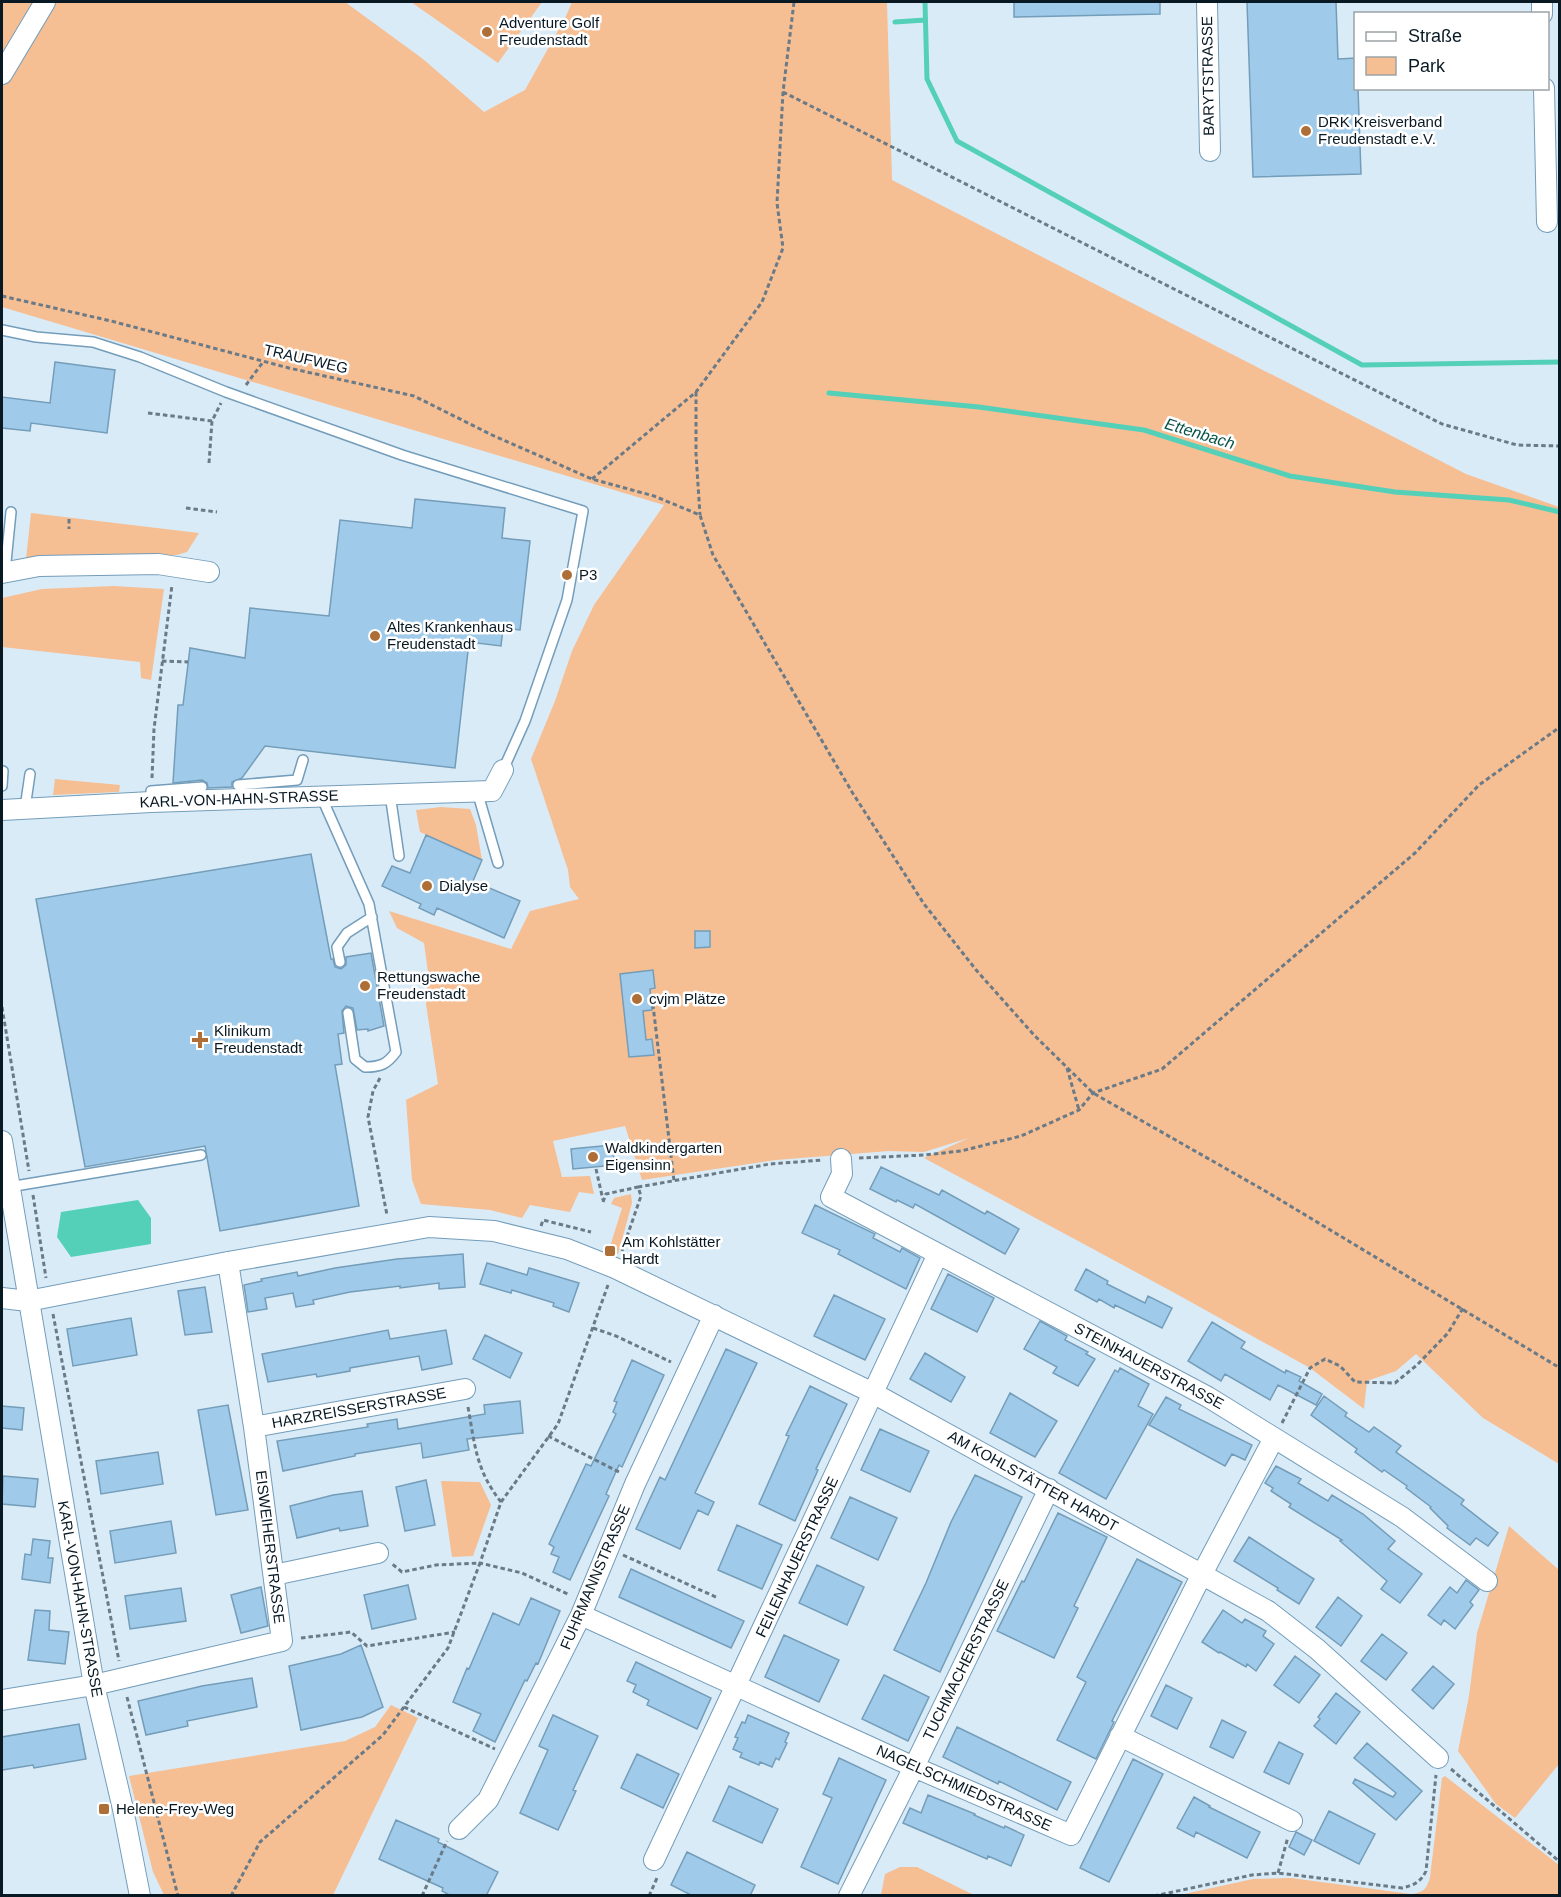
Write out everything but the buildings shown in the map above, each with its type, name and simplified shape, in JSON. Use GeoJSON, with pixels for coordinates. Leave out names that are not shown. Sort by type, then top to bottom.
{"type":"FeatureCollection","features":[{"type":"Feature","properties":{"kind":"street"},"geometry":{"type":"LineString","coordinates":[[2,74],[45,2]]}},
{"type":"Feature","properties":{"kind":"street","name":"BARYTSTRASSE"},"geometry":{"type":"LineString","coordinates":[[1207,2],[1209,151]]}},
{"type":"Feature","properties":{"kind":"street"},"geometry":{"type":"LineString","coordinates":[[1544,90],[1547,222]]}},
{"type":"Feature","properties":{"kind":"street"},"geometry":{"type":"LineString","coordinates":[[3,573],[39,566],[158,564],[209,572]]}},
{"type":"Feature","properties":{"kind":"street"},"geometry":{"type":"LineString","coordinates":[[477,791],[492,790],[503,770]]}},
{"type":"Feature","properties":{"kind":"street","name":"KARL-VON-HAHN-STRASSE"},"geometry":{"type":"LineString","coordinates":[[2,810],[151,797],[321,796],[477,791]]}},
{"type":"Feature","properties":{"kind":"street","name":"KARL-VON-HAHN-STRASSE"},"geometry":{"type":"LineString","coordinates":[[2,1141],[94,1685],[123,1809],[140,1896]]}},
{"type":"Feature","properties":{"kind":"street","name":"STEINHAUERSTRASSE"},"geometry":{"type":"LineString","coordinates":[[841,1159],[842,1173],[831,1197],[1208,1397],[1402,1517],[1487,1581]]}},
{"type":"Feature","properties":{"kind":"street","name":"AM KOHLSTÄTTER HARDT"},"geometry":{"type":"LineString","coordinates":[[28,1301],[228,1262],[429,1227],[494,1231],[567,1249],[615,1268],[873,1393],[1268,1611],[1317,1649],[1438,1758]]}},
{"type":"Feature","properties":{"kind":"street","name":"FEILENHAUERSTRASSE"},"geometry":{"type":"LineString","coordinates":[[654,1860],[938,1254]]}},
{"type":"Feature","properties":{"kind":"street","name":"EISWEIHERSTRASSE"},"geometry":{"type":"LineString","coordinates":[[2,1700],[94,1685],[282,1641],[254,1427],[228,1262]]}},
{"type":"Feature","properties":{"kind":"street"},"geometry":{"type":"LineString","coordinates":[[2,1298],[28,1301]]}},
{"type":"Feature","properties":{"kind":"street","name":"FUHRMANNSTRASSE"},"geometry":{"type":"LineString","coordinates":[[459,1829],[488,1800],[583,1609],[637,1480],[714,1315]]}},
{"type":"Feature","properties":{"kind":"street","name":"HARZREISSERSTRASSE"},"geometry":{"type":"LineString","coordinates":[[254,1427],[465,1389]]}},
{"type":"Feature","properties":{"kind":"street","name":"NAGELSCHMIEDSTRASSE"},"geometry":{"type":"LineString","coordinates":[[583,1609],[738,1685],[914,1767],[1071,1835],[1202,1574],[1274,1437]]}},
{"type":"Feature","properties":{"kind":"street","name":"TUCHMACHERSTRASSE"},"geometry":{"type":"LineString","coordinates":[[849,1896],[1049,1489]]}},
{"type":"Feature","properties":{"kind":"street"},"geometry":{"type":"LineString","coordinates":[[274,1575],[378,1553]]}},
{"type":"Feature","properties":{"kind":"street"},"geometry":{"type":"LineString","coordinates":[[1120,1736],[1292,1821]]}},
{"type":"Feature","properties":{"kind":"lane"},"geometry":{"type":"LineString","coordinates":[[2,330],[36,337],[93,342],[140,357],[226,392],[402,455],[584,511],[567,600],[525,721],[503,770]]}},
{"type":"Feature","properties":{"kind":"lane"},"geometry":{"type":"LineString","coordinates":[[3,573],[11,512]]}},
{"type":"Feature","properties":{"kind":"lane"},"geometry":{"type":"LineString","coordinates":[[238,785],[297,780],[303,760]]}},
{"type":"Feature","properties":{"kind":"lane"},"geometry":{"type":"LineString","coordinates":[[2,786],[3,771]]}},
{"type":"Feature","properties":{"kind":"lane"},"geometry":{"type":"LineString","coordinates":[[25,808],[30,774]]}},
{"type":"Feature","properties":{"kind":"lane"},"geometry":{"type":"LineString","coordinates":[[151,797],[202,787]]}},
{"type":"Feature","properties":{"kind":"lane"},"geometry":{"type":"LineString","coordinates":[[477,791],[498,863]]}},
{"type":"Feature","properties":{"kind":"lane"},"geometry":{"type":"LineString","coordinates":[[390,794],[399,856]]}},
{"type":"Feature","properties":{"kind":"lane"},"geometry":{"type":"LineString","coordinates":[[321,796],[369,904],[396,1052],[388,1064],[365,1067],[355,1059],[348,1013]]}},
{"type":"Feature","properties":{"kind":"lane"},"geometry":{"type":"LineString","coordinates":[[340,962],[337,947],[347,933],[372,917]]}},
{"type":"Feature","properties":{"kind":"lane"},"geometry":{"type":"LineString","coordinates":[[9,1187],[201,1155]]}},
{"type":"Feature","properties":{"kind":"path"},"geometry":{"type":"LineString","coordinates":[[592,478],[696,392],[762,302],[783,248],[777,203],[783,92],[794,2]]}},
{"type":"Feature","properties":{"kind":"path"},"geometry":{"type":"LineString","coordinates":[[783,92],[1442,424],[1517,445],[1560,446]]}},
{"type":"Feature","properties":{"kind":"path","name":"TRAUFWEG"},"geometry":{"type":"LineString","coordinates":[[2,296],[111,321],[264,362],[414,396],[492,435],[592,478],[654,496],[700,515]]}},
{"type":"Feature","properties":{"kind":"path"},"geometry":{"type":"LineString","coordinates":[[209,463],[212,422],[226,392],[244,388],[264,362]]}},
{"type":"Feature","properties":{"kind":"path"},"geometry":{"type":"LineString","coordinates":[[696,392],[696,454],[700,515],[713,555],[852,792],[924,904],[977,971],[1034,1035],[1093,1093],[1267,1192],[1560,1368]]}},
{"type":"Feature","properties":{"kind":"path"},"geometry":{"type":"LineString","coordinates":[[148,414],[212,422]]}},
{"type":"Feature","properties":{"kind":"path"},"geometry":{"type":"LineString","coordinates":[[186,507],[217,512]]}},
{"type":"Feature","properties":{"kind":"path"},"geometry":{"type":"LineString","coordinates":[[69,519],[69,529]]}},
{"type":"Feature","properties":{"kind":"path"},"geometry":{"type":"LineString","coordinates":[[151,797],[154,729],[172,585],[181,586]]}},
{"type":"Feature","properties":{"kind":"path"},"geometry":{"type":"LineString","coordinates":[[162,661],[188,662]]}},
{"type":"Feature","properties":{"kind":"path"},"geometry":{"type":"LineString","coordinates":[[597,1169],[603,1202],[606,1194],[770,1164],[961,1151],[1021,1136],[1080,1110],[1093,1093],[1162,1070],[1415,853],[1479,785],[1560,727]]}},
{"type":"Feature","properties":{"kind":"path"},"geometry":{"type":"LineString","coordinates":[[652,997],[674,1181]]}},
{"type":"Feature","properties":{"kind":"path"},"geometry":{"type":"LineString","coordinates":[[2,1007],[50,1297],[123,1678],[178,1896]]}},
{"type":"Feature","properties":{"kind":"path"},"geometry":{"type":"LineString","coordinates":[[388,1064],[373,1090],[368,1116],[391,1234]]}},
{"type":"Feature","properties":{"kind":"path"},"geometry":{"type":"LineString","coordinates":[[1066,1067],[1080,1110]]}},
{"type":"Feature","properties":{"kind":"path"},"geometry":{"type":"LineString","coordinates":[[231,1896],[260,1842],[383,1735],[448,1648],[501,1502],[558,1424],[641,1196],[638,1187]]}},
{"type":"Feature","properties":{"kind":"path"},"geometry":{"type":"LineString","coordinates":[[1274,1437],[1310,1368],[1325,1359],[1340,1366],[1355,1382],[1395,1383],[1417,1365],[1448,1333],[1463,1308]]}},
{"type":"Feature","properties":{"kind":"path"},"geometry":{"type":"LineString","coordinates":[[593,1328],[616,1336],[688,1370]]}},
{"type":"Feature","properties":{"kind":"path"},"geometry":{"type":"LineString","coordinates":[[465,1389],[476,1457],[487,1484],[501,1502]]}},
{"type":"Feature","properties":{"kind":"path"},"geometry":{"type":"LineString","coordinates":[[548,1436],[637,1480]]}},
{"type":"Feature","properties":{"kind":"path"},"geometry":{"type":"LineString","coordinates":[[608,1548],[718,1599]]}},
{"type":"Feature","properties":{"kind":"path"},"geometry":{"type":"LineString","coordinates":[[378,1553],[402,1572],[436,1565],[480,1563],[522,1573],[583,1609]]}},
{"type":"Feature","properties":{"kind":"path"},"geometry":{"type":"LineString","coordinates":[[282,1641],[351,1632],[367,1646],[454,1632]]}},
{"type":"Feature","properties":{"kind":"path"},"geometry":{"type":"LineString","coordinates":[[404,1707],[510,1756]]}},
{"type":"Feature","properties":{"kind":"path"},"geometry":{"type":"LineString","coordinates":[[1438,1758],[1560,1862]]}},
{"type":"Feature","properties":{"kind":"path"},"geometry":{"type":"LineString","coordinates":[[1155,1896],[1252,1875],[1278,1873],[1402,1888],[1414,1885],[1423,1878],[1426,1870],[1438,1758]]}},
{"type":"Feature","properties":{"kind":"path"},"geometry":{"type":"LineString","coordinates":[[1278,1873],[1292,1821]]}},
{"type":"Feature","properties":{"kind":"path"},"geometry":{"type":"LineString","coordinates":[[422,1896],[447,1842],[459,1829]]}},
{"type":"Feature","properties":{"kind":"green space"},"geometry":{"type":"Polygon","coordinates":[[[2,2],[345,2],[423,59],[484,112],[525,90],[572,2],[887,2],[892,180],[1466,474],[1559,507],[1559,1464],[1483,1418],[1416,1354],[1396,1371],[1367,1381],[1364,1409],[1310,1368],[924,1158],[969,1138],[924,1152],[889,1151],[776,1160],[642,1180],[625,1126],[553,1141],[562,1177],[590,1176],[594,1194],[579,1192],[570,1212],[530,1205],[522,1218],[490,1210],[421,1204],[412,1180],[406,1100],[438,1084],[426,1004],[428,972],[424,943],[397,928],[389,911],[511,949],[530,911],[579,899],[570,887],[568,870],[531,759],[555,701],[572,651],[594,605],[664,505],[2,307],[2,2]]]}},
{"type":"Feature","properties":{"kind":"green space","name":"Adventure Golf Freudenstadt"},"geometry":{"type":"Polygon","coordinates":[[[411,2],[542,2],[498,63],[411,2]]]}},
{"type":"Feature","properties":{"kind":"green space"},"geometry":{"type":"Polygon","coordinates":[[[31,513],[199,533],[187,552],[177,555],[26,559],[31,513]]]}},
{"type":"Feature","properties":{"kind":"green space"},"geometry":{"type":"Polygon","coordinates":[[[114,586],[164,589],[151,680],[141,678],[140,662],[2,647],[2,598],[42,589],[114,586]]]}},
{"type":"Feature","properties":{"kind":"green space"},"geometry":{"type":"Polygon","coordinates":[[[55,779],[120,785],[119,792],[53,795],[55,779]]]}},
{"type":"Feature","properties":{"kind":"green space"},"geometry":{"type":"Polygon","coordinates":[[[441,807],[470,809],[476,825],[482,860],[420,832],[416,810],[441,807]]]}},
{"type":"Feature","properties":{"kind":"green space"},"geometry":{"type":"Polygon","coordinates":[[[631,1194],[632,1203],[618,1254],[609,1250],[622,1208],[611,1204],[614,1198],[631,1194]]]}},
{"type":"Feature","properties":{"kind":"green space"},"geometry":{"type":"Polygon","coordinates":[[[441,1481],[480,1482],[491,1505],[473,1556],[452,1557],[441,1481]]]}},
{"type":"Feature","properties":{"kind":"green space"},"geometry":{"type":"Polygon","coordinates":[[[1509,1526],[1559,1570],[1559,1764],[1515,1818],[1496,1804],[1458,1751],[1469,1696],[1477,1633],[1509,1526]]]}},
{"type":"Feature","properties":{"kind":"green space"},"geometry":{"type":"Polygon","coordinates":[[[391,1705],[418,1718],[333,1895],[164,1895],[153,1872],[129,1776],[345,1741],[375,1727],[391,1705]]]}},
{"type":"Feature","properties":{"kind":"green space"},"geometry":{"type":"Polygon","coordinates":[[[1445,1776],[1559,1865],[1559,1895],[1180,1895],[1253,1879],[1291,1878],[1411,1894],[1419,1893],[1426,1887],[1430,1877],[1442,1778],[1445,1776]]]}},
{"type":"Feature","properties":{"kind":"green space"},"geometry":{"type":"Polygon","coordinates":[[[900,1867],[917,1867],[974,1895],[881,1895],[885,1874],[900,1867]]]}},
{"type":"Feature","properties":{"kind":"shaded area"},"geometry":{"type":"Polygon","coordinates":[[[138,1200],[151,1218],[151,1244],[71,1257],[57,1237],[61,1212],[138,1200]]]}},
{"type":"Feature","properties":{"kind":"waterway"},"geometry":{"type":"LineString","coordinates":[[925,2],[927,79],[957,141],[1362,365],[1560,362]]}},
{"type":"Feature","properties":{"kind":"waterway"},"geometry":{"type":"LineString","coordinates":[[895,22],[925,20]]}},
{"type":"Feature","properties":{"kind":"waterway","name":"Ettenbach"},"geometry":{"type":"LineString","coordinates":[[829,393],[979,407],[1144,430],[1290,476],[1395,492],[1509,500],[1560,512]]}},
{"type":"Feature","properties":{"kind":"place","name":"Adventure Golf Freudenstadt"},"geometry":{"type":"Point","coordinates":[487,32]}},
{"type":"Feature","properties":{"kind":"place","name":"DRK Kreisverband Freudenstadt e.V."},"geometry":{"type":"Point","coordinates":[1306,131]}},
{"type":"Feature","properties":{"kind":"place","name":"P3"},"geometry":{"type":"Point","coordinates":[567,575]}},
{"type":"Feature","properties":{"kind":"place","name":"Altes Krankenhaus Freudenstadt"},"geometry":{"type":"Point","coordinates":[375,636]}},
{"type":"Feature","properties":{"kind":"place","name":"Dialyse"},"geometry":{"type":"Point","coordinates":[427,886]}},
{"type":"Feature","properties":{"kind":"place","name":"Rettungswache Freudenstadt"},"geometry":{"type":"Point","coordinates":[365,986]}},
{"type":"Feature","properties":{"kind":"place","name":"cvjm Plätze"},"geometry":{"type":"Point","coordinates":[637,999]}},
{"type":"Feature","properties":{"kind":"place","name":"Klinikum Freudenstadt"},"geometry":{"type":"Point","coordinates":[200,1040]}},
{"type":"Feature","properties":{"kind":"place","name":"Waldkindergarten Eigensinn"},"geometry":{"type":"Point","coordinates":[593,1157]}},
{"type":"Feature","properties":{"kind":"place","name":"Am Kohlstätter Hardt"},"geometry":{"type":"Point","coordinates":[610,1251]}},
{"type":"Feature","properties":{"kind":"place","name":"Helene-Frey-Weg"},"geometry":{"type":"Point","coordinates":[104,1809]}}]}
